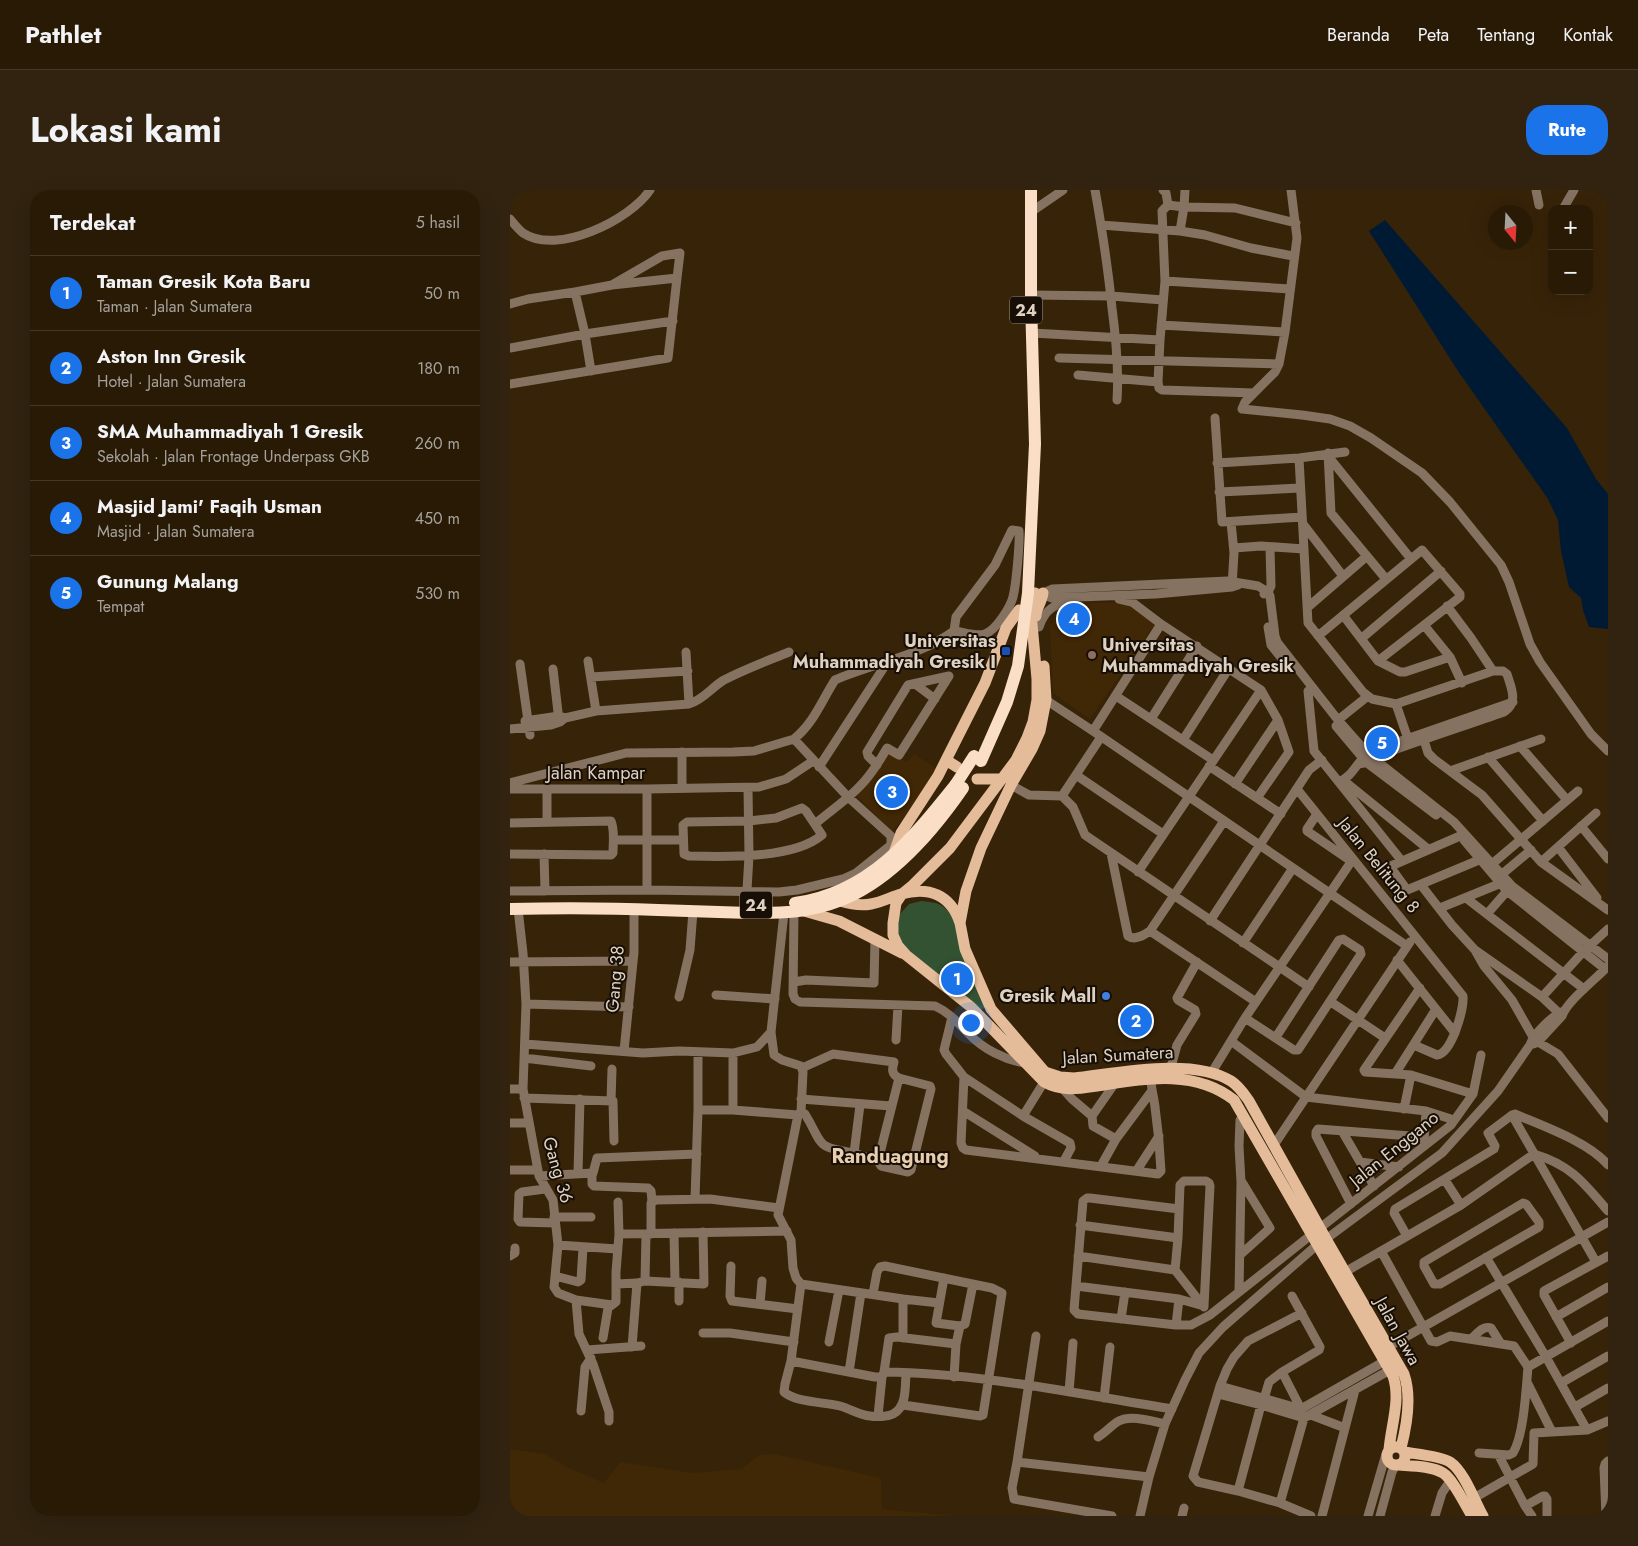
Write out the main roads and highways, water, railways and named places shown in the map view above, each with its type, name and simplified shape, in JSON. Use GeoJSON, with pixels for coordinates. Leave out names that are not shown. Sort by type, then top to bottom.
{"type":"FeatureCollection","features":[{"type":"Feature","properties":{"kind":"highway","name":"24"},"geometry":{"type":"LineString","coordinates":[[1024,190],[1031,430]]}},
{"type":"Feature","properties":{"kind":"highway","name":"24"},"geometry":{"type":"LineString","coordinates":[[607,905],[634,909],[793,912],[873,884],[896,865],[941,818],[977,759],[1007,702],[1018,666],[1035,593],[1030,474],[1032,333],[1031,190]]}},
{"type":"Feature","properties":{"kind":"highway","name":"24"},"geometry":{"type":"LineString","coordinates":[[977,759],[1002,699],[1011,665],[1019,610],[1022,532],[1030,474]]}},
{"type":"Feature","properties":{"kind":"highway","name":"24"},"geometry":{"type":"LineString","coordinates":[[513,906],[785,905],[833,898],[864,879],[892,856],[960,786]]}},
{"type":"Feature","properties":{"kind":"main road","name":"Jalan Sumatera"},"geometry":{"type":"LineString","coordinates":[[1035,593],[1042,601],[1036,613],[1042,639],[1042,700],[1007,782],[966,891],[960,923],[964,949],[1001,1030],[1025,1063],[1044,1082],[1063,1089],[1151,1079],[1174,1079],[1209,1085],[1221,1090],[1234,1100],[1250,1129],[1318,1237]]}},
{"type":"Feature","properties":{"kind":"main road","name":"Jalan Sumatera"},"geometry":{"type":"LineString","coordinates":[[1035,593],[1031,613],[1042,700]]}},
{"type":"Feature","properties":{"kind":"main road"},"geometry":{"type":"LineString","coordinates":[[892,856],[905,825],[928,792],[946,760],[985,683],[1001,638],[1019,610]]}},
{"type":"Feature","properties":{"kind":"main road"},"geometry":{"type":"LineString","coordinates":[[946,760],[957,767]]}},
{"type":"Feature","properties":{"kind":"main road"},"geometry":{"type":"LineString","coordinates":[[977,779],[1007,782]]}},
{"type":"Feature","properties":{"kind":"main road","name":"Jalan Sumatera"},"geometry":{"type":"LineString","coordinates":[[902,894],[950,848],[1007,782]]}},
{"type":"Feature","properties":{"kind":"main road"},"geometry":{"type":"LineString","coordinates":[[873,884],[870,891],[871,894],[880,902]]}},
{"type":"Feature","properties":{"kind":"main road"},"geometry":{"type":"LineString","coordinates":[[833,898],[858,905],[880,902],[902,894],[925,892],[938,894],[949,902],[956,912],[960,923]]}},
{"type":"Feature","properties":{"kind":"main road"},"geometry":{"type":"LineString","coordinates":[[902,894],[894,911],[893,935],[898,946],[906,955]]}},
{"type":"Feature","properties":{"kind":"main road"},"geometry":{"type":"LineString","coordinates":[[833,898],[839,921]]}},
{"type":"Feature","properties":{"kind":"main road"},"geometry":{"type":"LineString","coordinates":[[793,912],[839,921],[906,955]]}},
{"type":"Feature","properties":{"kind":"main road","name":"Jalan Sumatera"},"geometry":{"type":"LineString","coordinates":[[906,955],[1001,1030],[1045,1072],[1060,1077],[1074,1078],[1171,1067],[1212,1072],[1231,1081],[1242,1090],[1262,1123],[1318,1237]]}},
{"type":"Feature","properties":{"kind":"main road"},"geometry":{"type":"LineString","coordinates":[[1250,1129],[1262,1123]]}},
{"type":"Feature","properties":{"kind":"main road","name":"Jalan Jawa"},"geometry":{"type":"LineString","coordinates":[[1318,1237],[1345,1272],[1397,1387],[1395,1451]]}},
{"type":"Feature","properties":{"kind":"main road","name":"Jalan Jawa"},"geometry":{"type":"LineString","coordinates":[[1318,1237],[1370,1326],[1388,1347],[1404,1374],[1409,1398],[1395,1451]]}},
{"type":"Feature","properties":{"kind":"main road"},"geometry":{"type":"LineString","coordinates":[[1395,1451],[1404,1461],[1398,1465]]}},
{"type":"Feature","properties":{"kind":"main road"},"geometry":{"type":"LineString","coordinates":[[1395,1451],[1388,1462],[1436,1470],[1443,1473],[1472,1516]]}},
{"type":"Feature","properties":{"kind":"main road"},"geometry":{"type":"LineString","coordinates":[[1395,1451],[1445,1460],[1451,1463],[1458,1469],[1483,1516]]}},
{"type":"Feature","properties":{"kind":"water"},"geometry":{"type":"Polygon","coordinates":[[[1385,220],[1567,428],[1596,479],[1608,494],[1608,629],[1589,627],[1581,598],[1569,587],[1561,551],[1558,520],[1548,499],[1458,371],[1369,231],[1385,220]]]}},
{"type":"Feature","properties":{"kind":"place","name":"Masjid Jami' Faqih Usman"},"geometry":{"type":"Point","coordinates":[1074,619]}},
{"type":"Feature","properties":{"kind":"place","name":"Universitas Muhammadiyah Gresik I"},"geometry":{"type":"Point","coordinates":[1006,651]}},
{"type":"Feature","properties":{"kind":"place","name":"Universitas Muhammadiyah Gresik"},"geometry":{"type":"Point","coordinates":[1092,655]}},
{"type":"Feature","properties":{"kind":"place","name":"Gunung Malang"},"geometry":{"type":"Point","coordinates":[1382,743]}},
{"type":"Feature","properties":{"kind":"place","name":"SMA Muhammadiyah 1 Gresik"},"geometry":{"type":"Point","coordinates":[892,792]}},
{"type":"Feature","properties":{"kind":"place","name":"Taman Gresik Kota Baru"},"geometry":{"type":"Point","coordinates":[957,979]}},
{"type":"Feature","properties":{"kind":"place","name":"Gresik Mall"},"geometry":{"type":"Point","coordinates":[1106,996]}},
{"type":"Feature","properties":{"kind":"place","name":"Aston Inn Gresik"},"geometry":{"type":"Point","coordinates":[1136,1021]}},
{"type":"Feature","properties":{"kind":"district","name":"Randuagung"},"geometry":{"type":"Point","coordinates":[890,1156]}}]}
